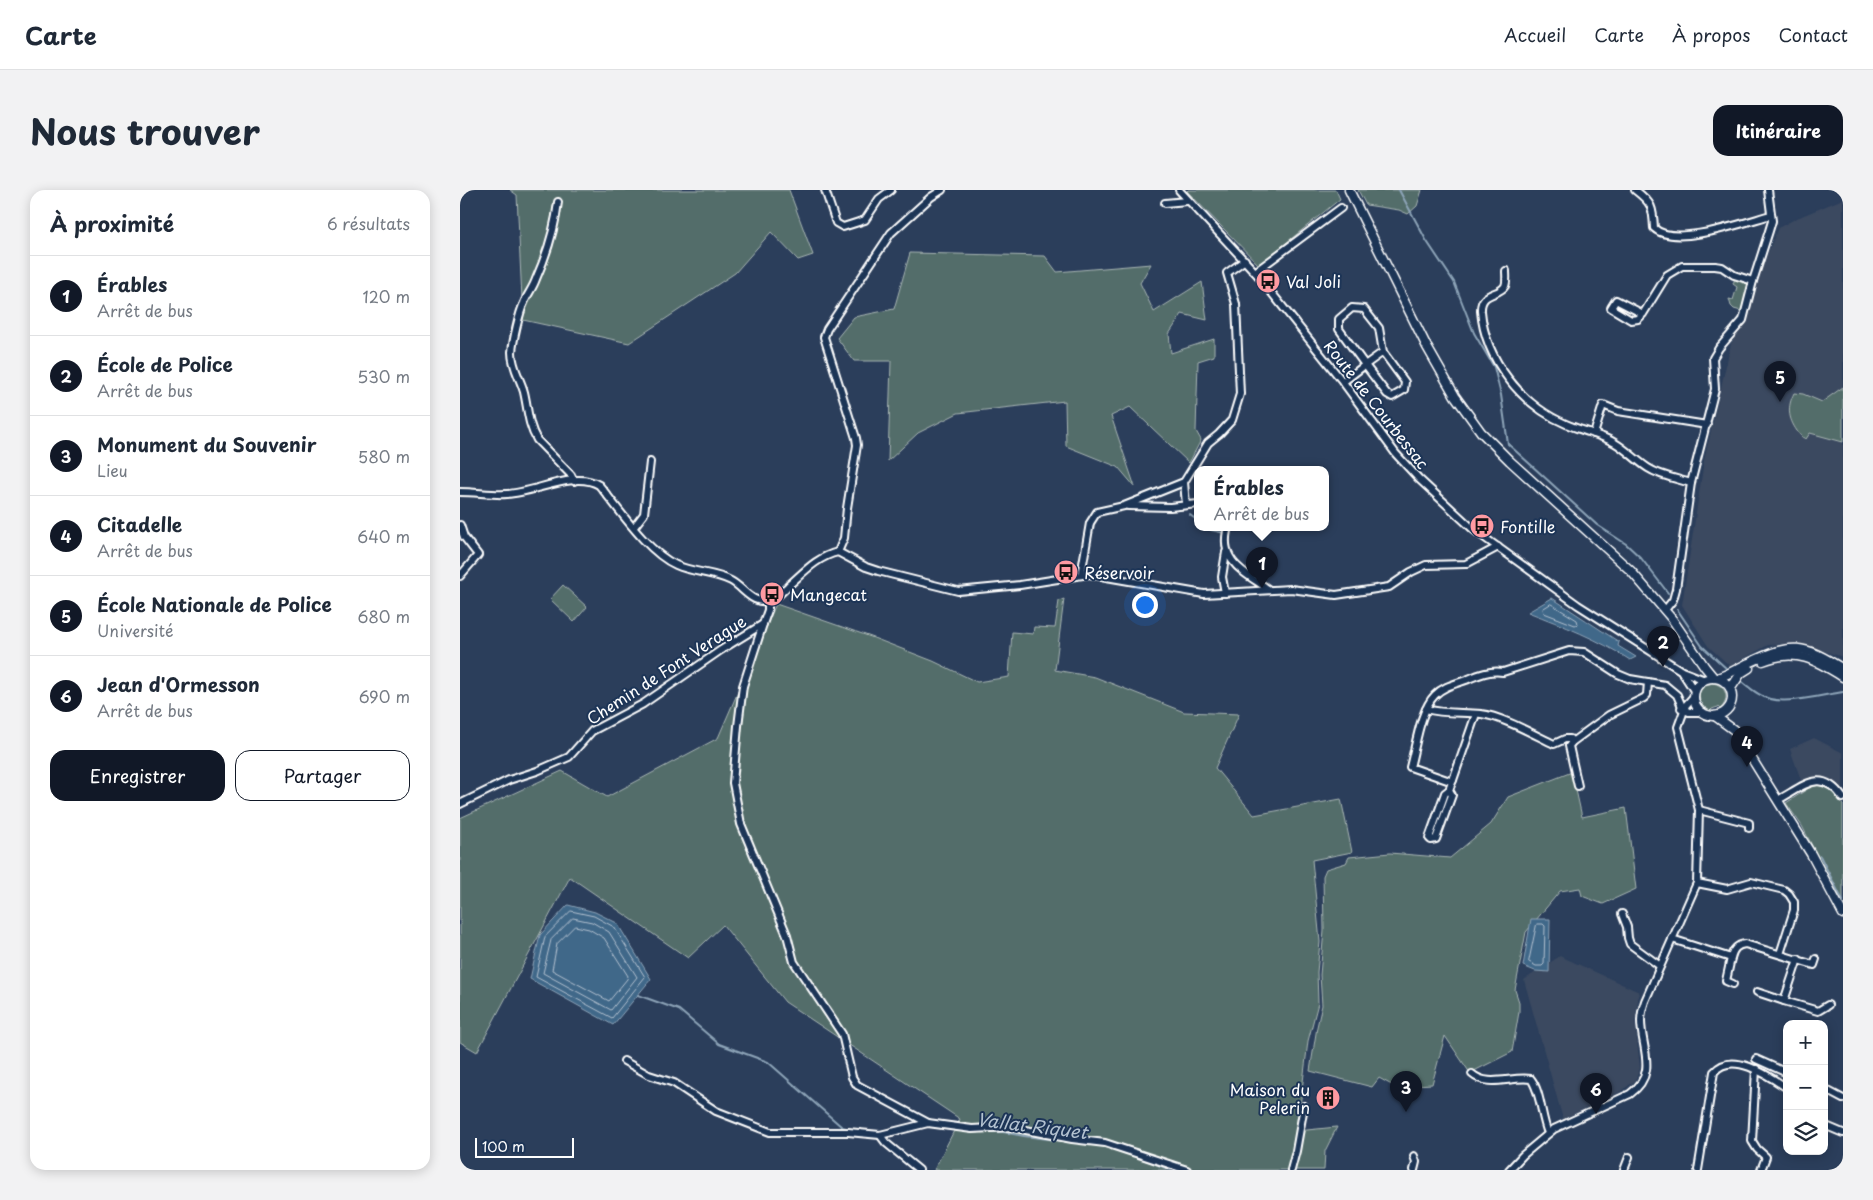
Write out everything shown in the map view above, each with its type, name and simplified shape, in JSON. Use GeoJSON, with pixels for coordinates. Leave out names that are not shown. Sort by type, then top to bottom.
{"type":"FeatureCollection","features":[{"type":"Feature","properties":{"kind":"street"},"geometry":{"type":"LineString","coordinates":[[825,190],[836,223],[843,227],[865,220],[879,199],[891,190]]}},
{"type":"Feature","properties":{"kind":"street"},"geometry":{"type":"LineString","coordinates":[[838,552],[844,538],[857,445],[824,337],[827,329],[892,233],[931,197],[942,190]]}},
{"type":"Feature","properties":{"kind":"street","name":"Route de Courbessac"},"geometry":{"type":"LineString","coordinates":[[1179,190],[1187,201],[1255,272],[1343,382],[1390,447],[1419,479],[1474,530],[1578,606],[1682,671],[1710,679]]}},
{"type":"Feature","properties":{"kind":"street"},"geometry":{"type":"LineString","coordinates":[[1349,190],[1427,347],[1455,396],[1481,432],[1510,461],[1631,571],[1665,610],[1692,646],[1710,679]]}},
{"type":"Feature","properties":{"kind":"street"},"geometry":{"type":"LineString","coordinates":[[1635,190],[1649,201],[1654,210],[1654,228],[1662,234],[1695,234],[1718,230],[1771,215]]}},
{"type":"Feature","properties":{"kind":"street"},"geometry":{"type":"LineString","coordinates":[[1665,610],[1673,600],[1676,589],[1692,483],[1714,389],[1713,358],[1743,320],[1753,280],[1769,231],[1771,215],[1768,190]]}},
{"type":"Feature","properties":{"kind":"street"},"geometry":{"type":"LineString","coordinates":[[1165,203],[1187,201]]}},
{"type":"Feature","properties":{"kind":"street"},"geometry":{"type":"LineString","coordinates":[[558,202],[550,243],[536,281],[522,307],[512,352],[514,366],[525,394],[534,434],[537,440],[574,480]]}},
{"type":"Feature","properties":{"kind":"street"},"geometry":{"type":"LineString","coordinates":[[1255,272],[1341,208]]}},
{"type":"Feature","properties":{"kind":"street"},"geometry":{"type":"LineString","coordinates":[[1186,505],[1184,482],[1208,443],[1220,434],[1232,420],[1240,394],[1236,304],[1227,273],[1245,260]]}},
{"type":"Feature","properties":{"kind":"street"},"geometry":{"type":"LineString","coordinates":[[1642,314],[1667,275],[1682,266],[1722,267],[1734,275],[1753,280]]}},
{"type":"Feature","properties":{"kind":"street"},"geometry":{"type":"LineString","coordinates":[[1506,271],[1506,284],[1504,287],[1489,293],[1481,308],[1486,338],[1492,354],[1511,382],[1537,408],[1565,424],[1616,443],[1650,470],[1692,483]]}},
{"type":"Feature","properties":{"kind":"street"},"geometry":{"type":"LineString","coordinates":[[1352,308],[1364,309],[1379,328],[1384,352],[1405,382],[1404,390],[1392,397],[1387,394],[1339,329],[1339,319],[1352,308]]}},
{"type":"Feature","properties":{"kind":"street"},"geometry":{"type":"LineString","coordinates":[[1343,382],[1384,352]]}},
{"type":"Feature","properties":{"kind":"street"},"geometry":{"type":"LineString","coordinates":[[1594,434],[1603,405],[1618,411],[1707,425]]}},
{"type":"Feature","properties":{"kind":"street"},"geometry":{"type":"LineString","coordinates":[[634,527],[644,514],[650,462]]}},
{"type":"Feature","properties":{"kind":"street"},"geometry":{"type":"LineString","coordinates":[[460,492],[508,494],[574,480],[591,480],[599,485],[651,548],[674,565],[730,580],[753,598],[768,601],[776,598],[813,564],[826,555],[838,552],[866,567],[878,571],[958,591],[1020,585],[1088,574],[1204,594],[1291,589],[1336,595],[1389,588],[1411,572],[1426,565],[1466,564],[1498,547]]}},
{"type":"Feature","properties":{"kind":"street"},"geometry":{"type":"LineString","coordinates":[[1081,575],[1090,523],[1097,512],[1124,506],[1184,482]]}},
{"type":"Feature","properties":{"kind":"street"},"geometry":{"type":"LineString","coordinates":[[1124,506],[1170,507],[1194,504]]}},
{"type":"Feature","properties":{"kind":"street"},"geometry":{"type":"LineString","coordinates":[[460,525],[464,537],[478,555],[460,576]]}},
{"type":"Feature","properties":{"kind":"street"},"geometry":{"type":"LineString","coordinates":[[1225,593],[1222,577],[1227,531]]}},
{"type":"Feature","properties":{"kind":"street"},"geometry":{"type":"LineString","coordinates":[[1226,552],[1232,561],[1268,589]]}},
{"type":"Feature","properties":{"kind":"street","name":"Chemin de Font Verague"},"geometry":{"type":"LineString","coordinates":[[460,804],[509,780],[537,771],[568,757],[592,731],[643,704],[763,624],[768,610],[768,601]]}},
{"type":"Feature","properties":{"kind":"street"},"geometry":{"type":"LineString","coordinates":[[763,624],[743,686],[738,726],[733,783],[741,824],[787,935],[794,962],[842,1034],[852,1076],[857,1085],[928,1123],[972,1129],[1010,1127],[1072,1139],[1105,1143],[1187,1170]]}},
{"type":"Feature","properties":{"kind":"street"},"geometry":{"type":"LineString","coordinates":[[1509,1170],[1548,1133],[1638,1089],[1646,1072],[1647,1062],[1641,1021],[1642,1012],[1645,1001],[1697,883],[1699,810],[1678,727],[1686,705],[1695,694],[1697,687],[1710,679],[1788,648],[1804,648],[1822,655],[1843,669]]}},
{"type":"Feature","properties":{"kind":"street"},"geometry":{"type":"LineString","coordinates":[[1453,780],[1450,781],[1410,767],[1426,709],[1435,695],[1450,684],[1493,671],[1503,672],[1569,651],[1584,652],[1618,674],[1630,679],[1665,685],[1674,692],[1675,703],[1684,711],[1703,712],[1716,716],[1734,730],[1811,854],[1843,914]]}},
{"type":"Feature","properties":{"kind":"street"},"geometry":{"type":"LineString","coordinates":[[1730,688],[1740,673],[1766,660],[1786,655],[1808,658],[1843,677]]}},
{"type":"Feature","properties":{"kind":"street","name":"Route de Courbessac"},"geometry":{"type":"LineString","coordinates":[[1682,671],[1695,694]]}},
{"type":"Feature","properties":{"kind":"street"},"geometry":{"type":"LineString","coordinates":[[1710,679],[1727,683],[1732,700],[1727,710],[1716,716]]}},
{"type":"Feature","properties":{"kind":"street"},"geometry":{"type":"LineString","coordinates":[[1578,786],[1569,746],[1609,715],[1644,698],[1647,695],[1648,682]]}},
{"type":"Feature","properties":{"kind":"street"},"geometry":{"type":"LineString","coordinates":[[1695,694],[1698,708],[1703,712]]}},
{"type":"Feature","properties":{"kind":"street"},"geometry":{"type":"LineString","coordinates":[[1730,705],[1734,730]]}},
{"type":"Feature","properties":{"kind":"street"},"geometry":{"type":"LineString","coordinates":[[1426,709],[1481,714],[1501,720],[1554,744],[1565,739],[1570,739],[1572,742]]}},
{"type":"Feature","properties":{"kind":"street"},"geometry":{"type":"LineString","coordinates":[[1449,790],[1452,795],[1436,839],[1431,840],[1429,838],[1445,793],[1449,790],[1453,780],[1476,714]]}},
{"type":"Feature","properties":{"kind":"street"},"geometry":{"type":"LineString","coordinates":[[1778,800],[1806,783],[1817,781],[1828,782],[1843,798]]}},
{"type":"Feature","properties":{"kind":"street"},"geometry":{"type":"LineString","coordinates":[[1699,810],[1749,823],[1748,828]]}},
{"type":"Feature","properties":{"kind":"street"},"geometry":{"type":"LineString","coordinates":[[1697,883],[1727,889],[1751,882],[1784,890],[1789,894],[1794,902],[1794,910],[1780,954]]}},
{"type":"Feature","properties":{"kind":"street"},"geometry":{"type":"LineString","coordinates":[[1622,914],[1630,944],[1660,966]]}},
{"type":"Feature","properties":{"kind":"street"},"geometry":{"type":"LineString","coordinates":[[1672,939],[1731,958]]}},
{"type":"Feature","properties":{"kind":"street"},"geometry":{"type":"LineString","coordinates":[[1733,984],[1726,981],[1734,949],[1740,945],[1745,944],[1814,965],[1816,959]]}},
{"type":"Feature","properties":{"kind":"street"},"geometry":{"type":"LineString","coordinates":[[1784,1001],[1798,959]]}},
{"type":"Feature","properties":{"kind":"street"},"geometry":{"type":"LineString","coordinates":[[1757,992],[1818,1011],[1828,1006]]}},
{"type":"Feature","properties":{"kind":"street"},"geometry":{"type":"LineString","coordinates":[[1756,1059],[1783,1071]]}},
{"type":"Feature","properties":{"kind":"street"},"geometry":{"type":"LineString","coordinates":[[624,1061],[649,1075],[674,1083],[716,1111],[770,1132],[880,1134],[928,1123]]}},
{"type":"Feature","properties":{"kind":"street"},"geometry":{"type":"LineString","coordinates":[[1698,1170],[1714,1072],[1718,1067],[1744,1064],[1783,1086]]}},
{"type":"Feature","properties":{"kind":"street"},"geometry":{"type":"LineString","coordinates":[[1756,1070],[1752,1141],[1757,1149],[1766,1157],[1761,1170]]}},
{"type":"Feature","properties":{"kind":"street"},"geometry":{"type":"LineString","coordinates":[[1472,1074],[1478,1080],[1531,1079],[1535,1084],[1542,1120],[1548,1133]]}},
{"type":"Feature","properties":{"kind":"street"},"geometry":{"type":"LineString","coordinates":[[1828,1091],[1843,1099]]}},
{"type":"Feature","properties":{"kind":"street"},"geometry":{"type":"LineString","coordinates":[[1291,1170],[1304,1106]]}},
{"type":"Feature","properties":{"kind":"street"},"geometry":{"type":"LineString","coordinates":[[1828,1127],[1843,1133]]}},
{"type":"Feature","properties":{"kind":"street"},"geometry":{"type":"LineString","coordinates":[[880,1134],[886,1143],[919,1170]]}},
{"type":"Feature","properties":{"kind":"street"},"geometry":{"type":"LineString","coordinates":[[1624,1170],[1629,1157]]}},
{"type":"Feature","properties":{"kind":"street"},"geometry":{"type":"LineString","coordinates":[[1414,1170],[1415,1159]]}},
{"type":"Feature","properties":{"kind":"shaded area"},"geometry":{"type":"Polygon","coordinates":[[[1843,199],[1843,657],[1798,643],[1768,645],[1730,666],[1708,646],[1682,605],[1704,461],[1731,344],[1778,228],[1843,199]]]}},
{"type":"Feature","properties":{"kind":"shaded area"},"geometry":{"type":"Polygon","coordinates":[[[1814,738],[1843,753],[1843,805],[1832,791],[1801,780],[1790,749],[1814,738]]]}},
{"type":"Feature","properties":{"kind":"shaded area"},"geometry":{"type":"Polygon","coordinates":[[[1560,956],[1639,992],[1635,1022],[1640,1068],[1635,1081],[1618,1093],[1563,1119],[1524,980],[1560,956]]]}},
{"type":"Feature","properties":{"kind":"green space"},"geometry":{"type":"Polygon","coordinates":[[[510,190],[789,190],[813,255],[798,260],[771,232],[735,273],[629,343],[523,320],[517,195],[510,190]]]}},
{"type":"Feature","properties":{"kind":"green space"},"geometry":{"type":"Polygon","coordinates":[[[1188,190],[1336,190],[1340,199],[1259,265],[1188,190]]]}},
{"type":"Feature","properties":{"kind":"green space"},"geometry":{"type":"Polygon","coordinates":[[[1358,190],[1422,190],[1417,206],[1408,214],[1399,210],[1366,205],[1358,190]]]}},
{"type":"Feature","properties":{"kind":"green space"},"geometry":{"type":"Polygon","coordinates":[[[910,253],[1045,256],[1057,272],[1151,264],[1140,283],[1154,312],[1202,282],[1207,320],[1182,314],[1169,334],[1171,353],[1214,339],[1214,356],[1198,361],[1196,431],[1201,440],[1189,463],[1130,407],[1111,416],[1135,487],[1118,467],[1066,446],[1065,401],[958,413],[918,433],[888,461],[891,361],[854,361],[837,338],[854,317],[894,309],[910,253]]]}},
{"type":"Feature","properties":{"kind":"green space"},"geometry":{"type":"Polygon","coordinates":[[[1735,278],[1749,283],[1741,311],[1731,306],[1729,299],[1733,300],[1737,287],[1733,284],[1735,278]]]}},
{"type":"Feature","properties":{"kind":"green space"},"geometry":{"type":"Polygon","coordinates":[[[1843,387],[1843,442],[1810,433],[1806,439],[1802,437],[1790,417],[1790,403],[1794,393],[1803,394],[1822,402],[1843,387]]]}},
{"type":"Feature","properties":{"kind":"green space"},"geometry":{"type":"Polygon","coordinates":[[[563,585],[587,607],[574,622],[550,599],[563,585]]]}},
{"type":"Feature","properties":{"kind":"green space"},"geometry":{"type":"Polygon","coordinates":[[[1064,599],[1055,670],[1095,677],[1184,712],[1239,714],[1215,768],[1254,815],[1341,799],[1352,852],[1312,860],[1320,942],[1317,972],[1318,1003],[1308,1041],[1297,1131],[1337,1127],[1325,1151],[1324,1170],[934,1170],[960,1119],[785,1002],[723,925],[688,958],[570,877],[477,1052],[460,1042],[460,818],[562,771],[607,797],[718,738],[776,604],[933,661],[977,682],[1009,677],[1012,632],[1033,634],[1034,627],[1055,628],[1059,601],[1064,599]]]}},
{"type":"Feature","properties":{"kind":"green space"},"geometry":{"type":"Polygon","coordinates":[[[1712,683],[1724,689],[1726,697],[1720,709],[1718,707],[1710,711],[1701,705],[1703,704],[1700,701],[1699,694],[1702,688],[1712,683]]]}},
{"type":"Feature","properties":{"kind":"green space"},"geometry":{"type":"Polygon","coordinates":[[[1572,772],[1582,817],[1626,808],[1636,889],[1603,904],[1582,896],[1580,888],[1560,891],[1526,932],[1515,990],[1519,1002],[1519,1012],[1512,1052],[1470,1073],[1445,1036],[1432,1084],[1414,1085],[1399,1089],[1379,1078],[1372,1087],[1310,1071],[1322,1005],[1320,975],[1324,930],[1323,876],[1326,869],[1346,863],[1349,857],[1390,853],[1450,858],[1491,824],[1508,797],[1572,772]]]}},
{"type":"Feature","properties":{"kind":"green space"},"geometry":{"type":"Polygon","coordinates":[[[1819,785],[1832,791],[1843,805],[1843,906],[1802,826],[1786,803],[1809,788],[1819,785]]]}},
{"type":"Feature","properties":{"kind":"water"},"geometry":{"type":"Polygon","coordinates":[[[1552,598],[1619,642],[1618,646],[1636,657],[1630,660],[1593,639],[1528,612],[1552,598]]]}},
{"type":"Feature","properties":{"kind":"water"},"geometry":{"type":"Polygon","coordinates":[[[568,905],[595,912],[617,923],[651,979],[613,1025],[530,979],[540,935],[568,905]]]}},
{"type":"Feature","properties":{"kind":"water"},"geometry":{"type":"Polygon","coordinates":[[[1531,919],[1550,919],[1549,972],[1535,971],[1523,966],[1531,919]]]}},
{"type":"Feature","properties":{"kind":"waterway"},"geometry":{"type":"LineString","coordinates":[[1399,190],[1426,240],[1454,282],[1474,333],[1494,367],[1501,395],[1508,444],[1597,525],[1626,544],[1641,558],[1668,593]]}},
{"type":"Feature","properties":{"kind":"waterway"},"geometry":{"type":"LineString","coordinates":[[1190,515],[1194,518]]}},
{"type":"Feature","properties":{"kind":"waterway"},"geometry":{"type":"LineString","coordinates":[[1216,531],[1225,533]]}},
{"type":"Feature","properties":{"kind":"waterway"},"geometry":{"type":"LineString","coordinates":[[1677,609],[1702,646],[1728,670]]}},
{"type":"Feature","properties":{"kind":"waterway"},"geometry":{"type":"LineString","coordinates":[[1740,680],[1762,696],[1778,700],[1796,700],[1843,692]]}},
{"type":"Feature","properties":{"kind":"waterway"},"geometry":{"type":"LineString","coordinates":[[1820,856],[1843,901]]}},
{"type":"Feature","properties":{"kind":"waterway","name":"Vallat Riquet"},"geometry":{"type":"LineString","coordinates":[[638,995],[679,1010],[719,1044],[768,1062],[842,1127],[850,1129]]}},
{"type":"Feature","properties":{"kind":"waterway","name":"Vallat Riquet"},"geometry":{"type":"LineString","coordinates":[[975,1132],[1003,1132],[1065,1141]]}},
{"type":"Feature","properties":{"kind":"waterway","name":"Vallat Riquet"},"geometry":{"type":"LineString","coordinates":[[851,1136],[858,1136]]}},
{"type":"Feature","properties":{"kind":"waterway","name":"Vallat Riquet"},"geometry":{"type":"LineString","coordinates":[[1140,1158],[1171,1170]]}},
{"type":"Feature","properties":{"kind":"place","name":"Val Joli"},"geometry":{"type":"Point","coordinates":[1268,281]}},
{"type":"Feature","properties":{"kind":"place","name":"École Nationale de Police"},"geometry":{"type":"Point","coordinates":[1780,402]}},
{"type":"Feature","properties":{"kind":"place","name":"Fontille"},"geometry":{"type":"Point","coordinates":[1482,526]}},
{"type":"Feature","properties":{"kind":"place","name":"Réservoir"},"geometry":{"type":"Point","coordinates":[1066,572]}},
{"type":"Feature","properties":{"kind":"place","name":"Érables"},"geometry":{"type":"Point","coordinates":[1262,588]}},
{"type":"Feature","properties":{"kind":"place","name":"Mangecat"},"geometry":{"type":"Point","coordinates":[772,594]}},
{"type":"Feature","properties":{"kind":"place","name":"École de Police"},"geometry":{"type":"Point","coordinates":[1663,667]}},
{"type":"Feature","properties":{"kind":"place","name":"Citadelle"},"geometry":{"type":"Point","coordinates":[1747,767]}},
{"type":"Feature","properties":{"kind":"place","name":"Maison du Pelerin"},"geometry":{"type":"Point","coordinates":[1328,1098]}},
{"type":"Feature","properties":{"kind":"place","name":"Monument du Souvenir"},"geometry":{"type":"Point","coordinates":[1406,1112]}},
{"type":"Feature","properties":{"kind":"place","name":"Jean d'Ormesson"},"geometry":{"type":"Point","coordinates":[1596,1114]}}]}
